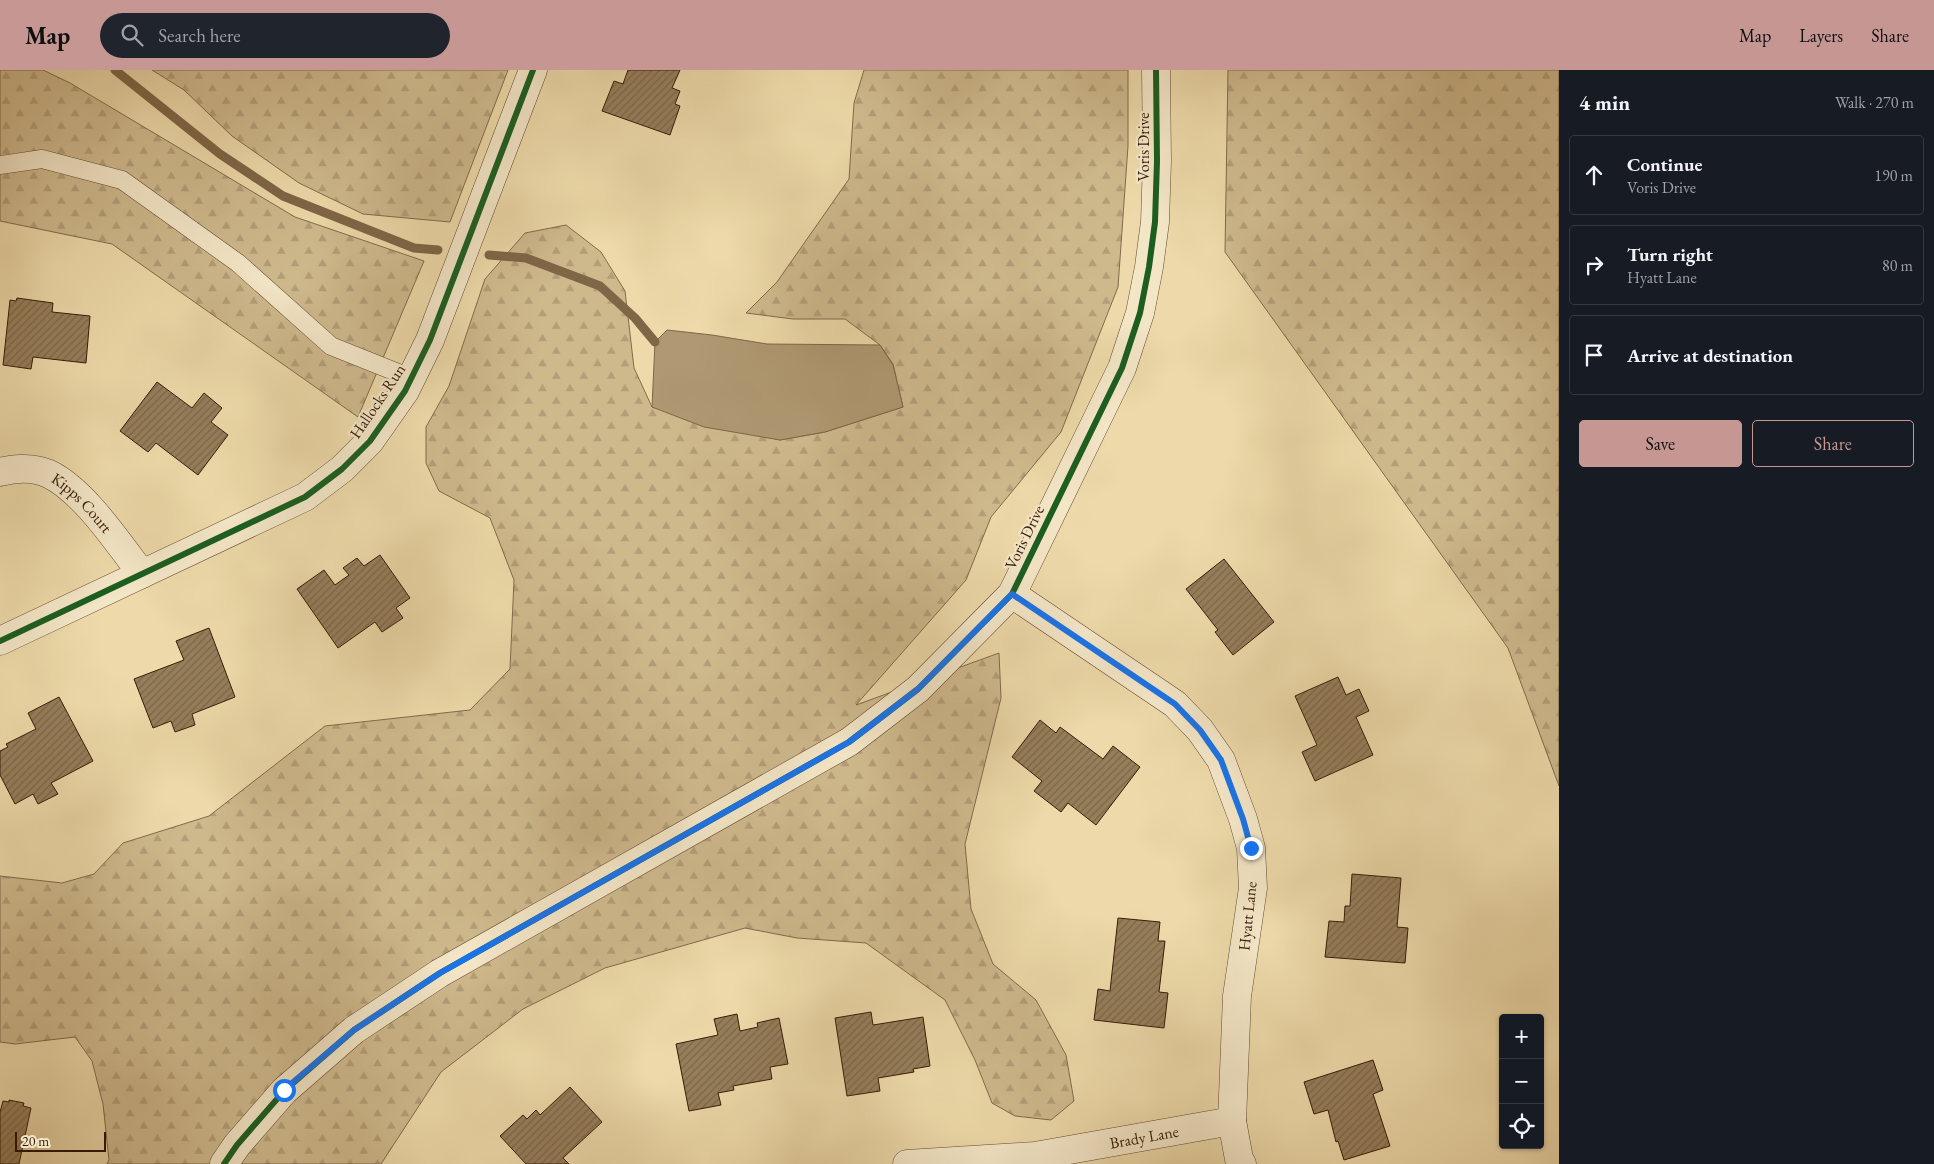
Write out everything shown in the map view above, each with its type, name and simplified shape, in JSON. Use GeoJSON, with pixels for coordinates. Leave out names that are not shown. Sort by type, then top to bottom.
{"type":"FeatureCollection","features":[{"type":"Feature","properties":{"kind":"street","name":"Hallocks Run"},"geometry":{"type":"LineString","coordinates":[[0,641],[305,497],[342,469],[370,441],[405,391],[430,340],[532,70]]}},
{"type":"Feature","properties":{"kind":"street","name":"Voris Drive"},"geometry":{"type":"LineString","coordinates":[[224,1164],[237,1145],[284,1090],[354,1030],[440,973],[849,742],[918,689],[1012,594],[1122,368],[1140,313],[1155,222],[1157,161],[1156,70]]}},
{"type":"Feature","properties":{"kind":"street","name":"Kipps Court"},"geometry":{"type":"LineString","coordinates":[[0,472],[16,468],[40,472],[64,484],[83,500],[142,574]]}},
{"type":"Feature","properties":{"kind":"street","name":"Hyatt Lane"},"geometry":{"type":"LineString","coordinates":[[1012,594],[1175,704],[1200,730],[1221,760],[1243,819],[1251,848],[1253,888],[1237,996],[1232,1121],[1239,1159],[1242,1164]]}},
{"type":"Feature","properties":{"kind":"street","name":"Brady Lane"},"geometry":{"type":"LineString","coordinates":[[907,1164],[1035,1156],[1232,1121]]}},
{"type":"Feature","properties":{"kind":"lane"},"geometry":{"type":"LineString","coordinates":[[0,165],[42,159],[122,180],[238,263],[331,346],[411,378]]}},
{"type":"Feature","properties":{"kind":"green space"},"geometry":{"type":"Polygon","coordinates":[[[0,70],[43,70],[70,83],[295,217],[424,261],[358,417],[112,244],[0,221],[0,70]]]}},
{"type":"Feature","properties":{"kind":"green space"},"geometry":{"type":"Polygon","coordinates":[[[152,70],[508,70],[450,222],[363,214],[299,183],[232,136],[184,90],[152,70]]]}},
{"type":"Feature","properties":{"kind":"green space"},"geometry":{"type":"Polygon","coordinates":[[[864,70],[1128,70],[1128,146],[1118,287],[1061,432],[991,517],[966,580],[856,705],[999,653],[1001,698],[965,844],[971,909],[993,964],[1036,1000],[1066,1055],[1074,1101],[1051,1120],[1015,1116],[992,1103],[975,1060],[945,1000],[866,943],[797,938],[745,928],[605,968],[523,1009],[441,1072],[381,1164],[107,1164],[109,1160],[103,1104],[92,1061],[75,1037],[15,1044],[0,1042],[0,876],[62,883],[94,874],[123,843],[209,816],[325,726],[470,710],[510,669],[514,580],[490,518],[439,491],[426,463],[426,427],[449,386],[485,279],[525,233],[566,225],[601,252],[625,291],[634,368],[652,407],[780,440],[825,432],[903,407],[893,364],[880,345],[845,319],[793,319],[746,313],[777,282],[849,179],[854,103],[864,70]]]}},
{"type":"Feature","properties":{"kind":"green space"},"geometry":{"type":"Polygon","coordinates":[[[1228,70],[1559,70],[1559,786],[1508,648],[1225,252],[1228,70]]]}},
{"type":"Feature","properties":{"kind":"shaded area"},"geometry":{"type":"Polygon","coordinates":[[[667,330],[767,344],[880,345],[893,365],[903,407],[825,432],[780,440],[704,427],[652,407],[655,342],[667,330]]]}},
{"type":"Feature","properties":{"kind":"building"},"geometry":{"type":"Polygon","coordinates":[[[628,70],[680,70],[672,88],[680,91],[675,104],[680,106],[670,135],[602,111],[614,81],[623,84],[628,70]]]}},
{"type":"Feature","properties":{"kind":"building"},"geometry":{"type":"Polygon","coordinates":[[[17,298],[53,303],[52,312],[90,316],[86,363],[33,357],[31,369],[3,365],[10,300],[16,301],[17,298]]]}},
{"type":"Feature","properties":{"kind":"building"},"geometry":{"type":"Polygon","coordinates":[[[157,382],[192,408],[204,393],[222,408],[211,422],[228,435],[198,475],[156,443],[148,452],[120,431],[157,382]]]}},
{"type":"Feature","properties":{"kind":"building"},"geometry":{"type":"Polygon","coordinates":[[[380,555],[410,598],[396,608],[403,618],[382,632],[375,622],[338,648],[297,589],[324,570],[335,585],[349,575],[343,568],[357,558],[364,566],[380,555]]]}},
{"type":"Feature","properties":{"kind":"building"},"geometry":{"type":"Polygon","coordinates":[[[1224,559],[1274,622],[1233,655],[1215,632],[1218,630],[1186,589],[1224,559]]]}},
{"type":"Feature","properties":{"kind":"building"},"geometry":{"type":"Polygon","coordinates":[[[209,628],[235,697],[192,714],[195,725],[175,732],[171,721],[153,728],[134,679],[184,660],[176,641],[209,628]]]}},
{"type":"Feature","properties":{"kind":"building"},"geometry":{"type":"Polygon","coordinates":[[[1338,677],[1346,695],[1359,689],[1369,711],[1356,717],[1373,755],[1315,781],[1302,752],[1317,745],[1295,696],[1338,677]]]}},
{"type":"Feature","properties":{"kind":"building"},"geometry":{"type":"Polygon","coordinates":[[[59,697],[93,761],[51,783],[58,794],[38,804],[33,794],[15,804],[0,775],[0,751],[8,747],[6,744],[36,729],[28,713],[59,697]]]}},
{"type":"Feature","properties":{"kind":"building"},"geometry":{"type":"Polygon","coordinates":[[[1040,720],[1056,733],[1060,727],[1103,759],[1113,746],[1140,767],[1096,825],[1068,803],[1061,812],[1034,791],[1042,781],[1012,757],[1040,720]]]}},
{"type":"Feature","properties":{"kind":"building"},"geometry":{"type":"Polygon","coordinates":[[[1352,874],[1401,878],[1397,927],[1408,928],[1405,963],[1325,957],[1329,921],[1344,922],[1345,906],[1350,906],[1352,874]]]}},
{"type":"Feature","properties":{"kind":"building"},"geometry":{"type":"Polygon","coordinates":[[[1118,918],[1160,922],[1158,941],[1165,941],[1159,992],[1168,993],[1164,1028],[1094,1020],[1098,989],[1110,991],[1118,918]]]}},
{"type":"Feature","properties":{"kind":"building"},"geometry":{"type":"Polygon","coordinates":[[[871,1012],[873,1025],[923,1017],[930,1066],[913,1069],[914,1072],[878,1078],[880,1091],[847,1096],[835,1018],[871,1012]]]}},
{"type":"Feature","properties":{"kind":"building"},"geometry":{"type":"Polygon","coordinates":[[[737,1014],[740,1031],[758,1027],[757,1023],[779,1018],[788,1064],[770,1067],[772,1079],[733,1086],[734,1090],[718,1093],[721,1105],[689,1111],[676,1044],[718,1035],[714,1019],[737,1014]]]}},
{"type":"Feature","properties":{"kind":"building"},"geometry":{"type":"Polygon","coordinates":[[[1373,1060],[1383,1090],[1373,1094],[1390,1146],[1344,1160],[1338,1141],[1336,1142],[1328,1110],[1314,1114],[1304,1082],[1373,1060]]]}},
{"type":"Feature","properties":{"kind":"building"},"geometry":{"type":"Polygon","coordinates":[[[570,1087],[602,1122],[563,1158],[569,1164],[526,1164],[500,1136],[523,1115],[527,1119],[536,1110],[540,1115],[570,1087]]]}},
{"type":"Feature","properties":{"kind":"building"},"geometry":{"type":"Polygon","coordinates":[[[9,1100],[24,1103],[23,1106],[31,1108],[19,1164],[0,1164],[0,1112],[3,1101],[9,1102],[9,1100]]]}},
{"type":"Feature","properties":{"kind":"waterway"},"geometry":{"type":"LineString","coordinates":[[115,70],[220,154],[283,196],[414,248],[438,250]]}},
{"type":"Feature","properties":{"kind":"waterway"},"geometry":{"type":"LineString","coordinates":[[489,255],[526,258],[600,286],[635,318],[655,342]]}},
{"type":"Feature","properties":{"kind":"cycle path"},"geometry":{"type":"LineString","coordinates":[[0,641],[305,497],[342,469],[370,441],[405,391],[430,340],[533,70]]}},
{"type":"Feature","properties":{"kind":"cycle path"},"geometry":{"type":"LineString","coordinates":[[224,1164],[237,1145],[284,1091],[354,1030],[440,973],[849,742],[918,689],[1012,594],[1122,368],[1140,313],[1155,222],[1157,161],[1156,70]]}},
{"type":"Feature","properties":{"kind":"route"},"geometry":{"type":"LineString","coordinates":[[284,1090],[354,1030],[440,973],[849,742],[918,689],[1012,594],[1175,704],[1200,730],[1221,760],[1243,819],[1251,848]]}}]}
